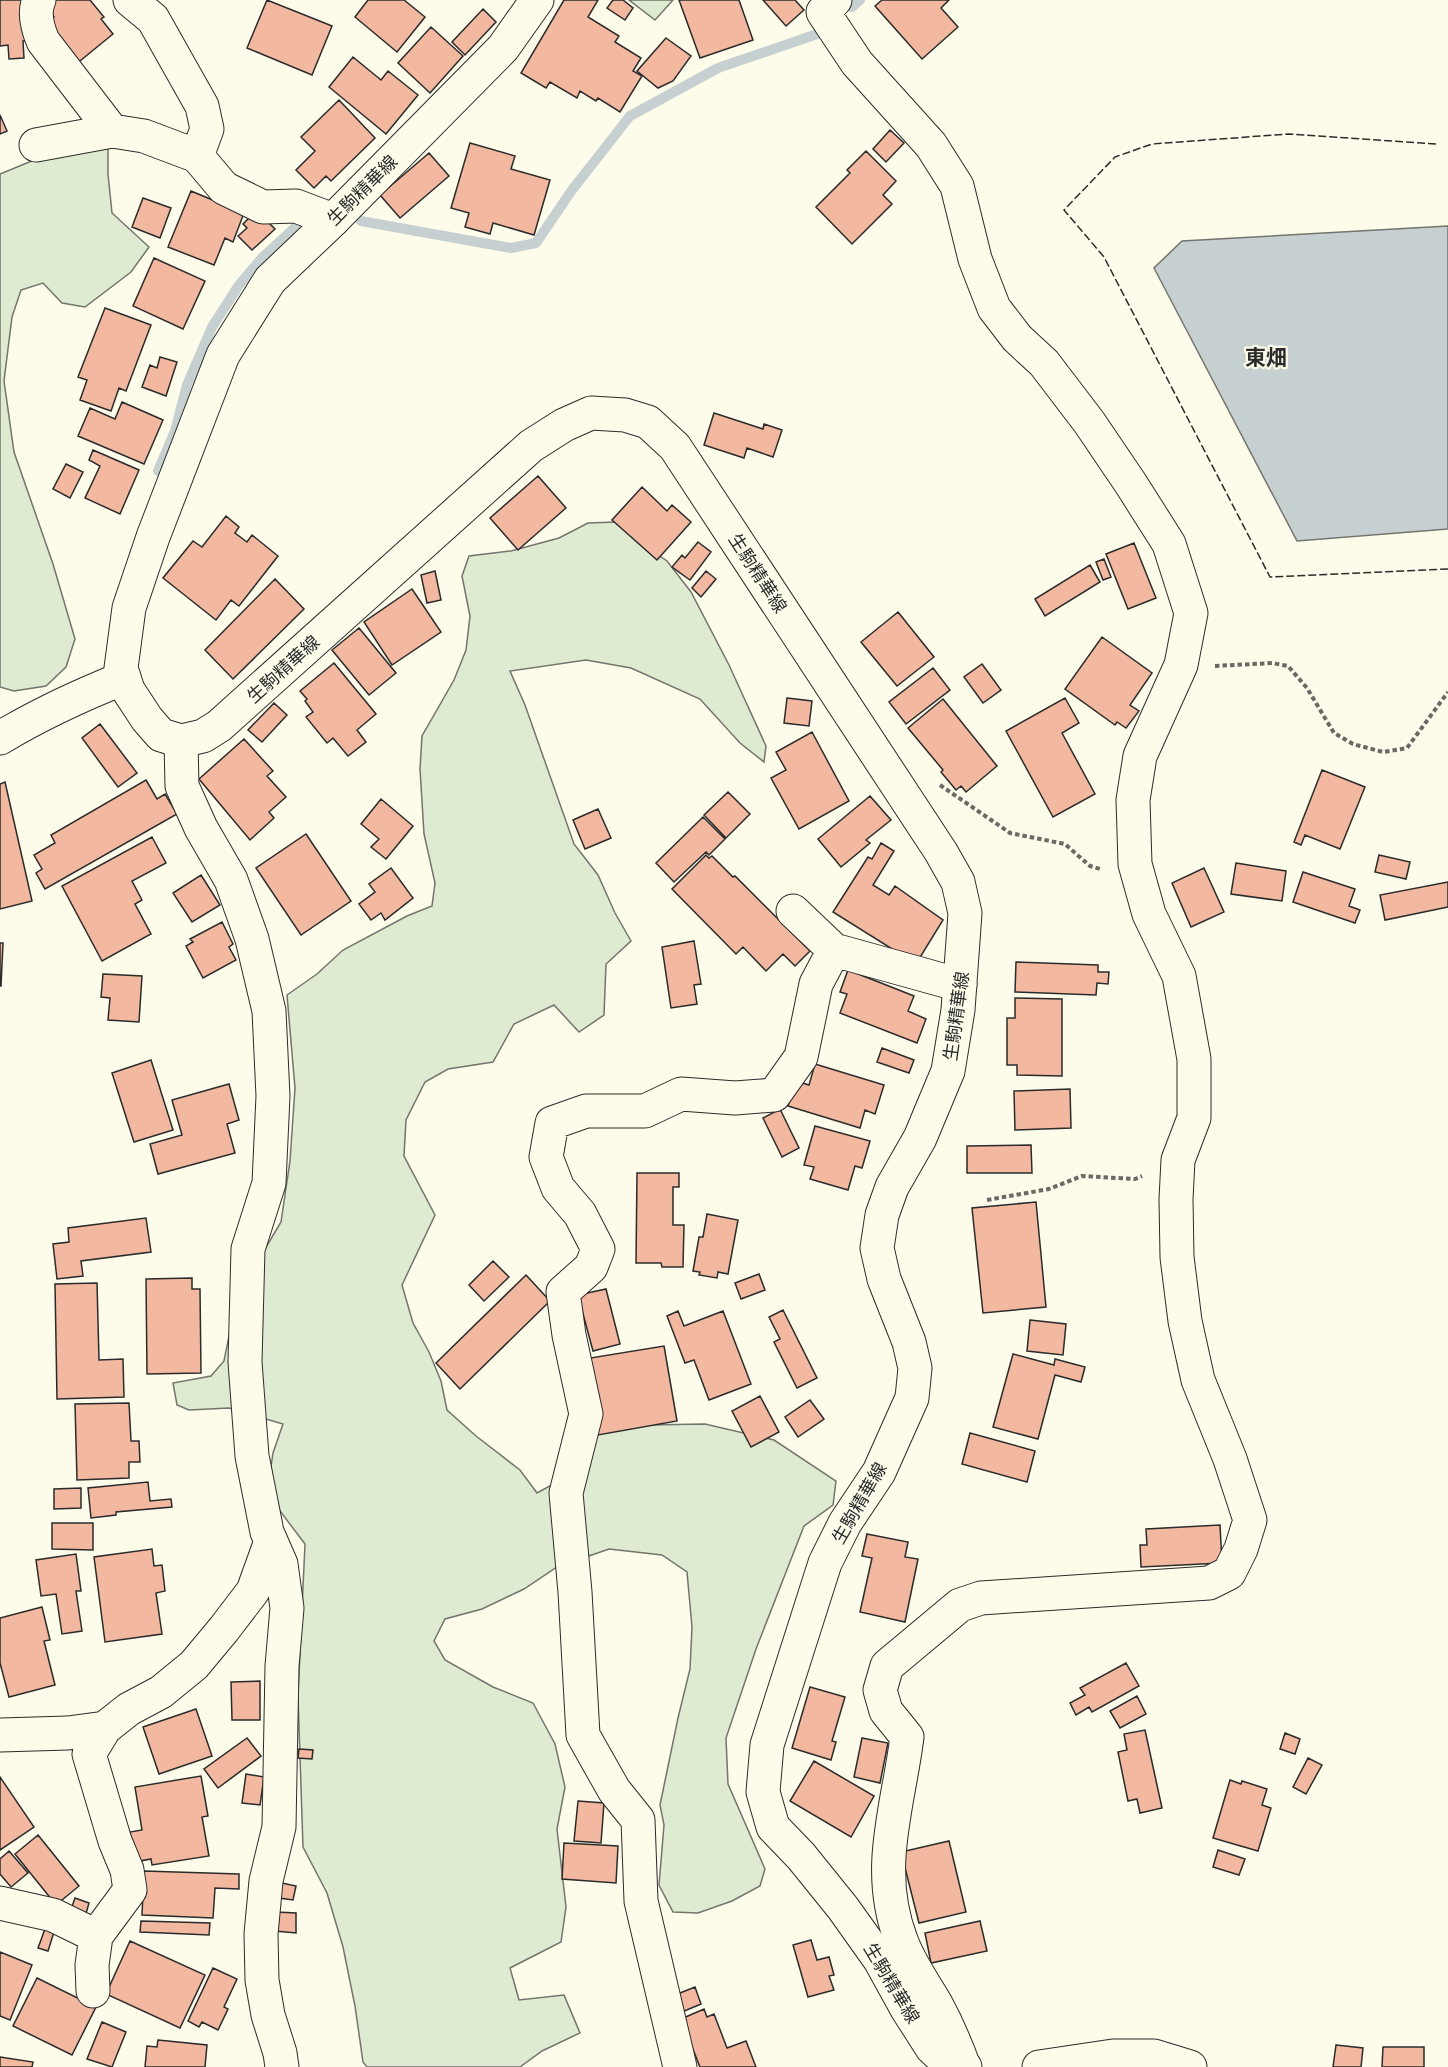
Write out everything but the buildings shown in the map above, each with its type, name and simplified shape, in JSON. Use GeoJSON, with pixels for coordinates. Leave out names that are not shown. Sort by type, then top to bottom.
{"type":"FeatureCollection","features":[{"type":"Feature","properties":{"kind":"street"},"geometry":{"type":"LineString","coordinates":[[39,0],[37,27],[43,41],[112,131]]}},
{"type":"Feature","properties":{"kind":"street"},"geometry":{"type":"LineString","coordinates":[[130,0],[153,19],[202,106],[207,129],[197,156]]}},
{"type":"Feature","properties":{"kind":"street","name":"生駒精華線"},"geometry":{"type":"LineString","coordinates":[[537,0],[503,48],[333,220],[270,280],[223,355],[153,537],[129,608],[121,668],[128,690],[161,735],[181,741],[202,736],[219,726],[531,446],[564,425],[591,413],[625,415],[648,422],[675,447],[941,852],[958,882],[965,913],[960,985],[948,1071],[920,1138],[891,1187],[882,1215],[878,1248],[884,1279],[909,1342],[915,1368],[912,1398],[879,1472],[845,1523],[825,1563],[767,1745],[764,1792],[773,1827],[801,1856],[843,1908],[880,1960],[932,2048],[945,2060],[964,2067]]}},
{"type":"Feature","properties":{"kind":"street"},"geometry":{"type":"LineString","coordinates":[[824,4],[856,63],[931,145],[957,186],[975,260],[994,308],[1017,338],[1044,363],[1089,422],[1169,544],[1191,613],[1181,665],[1140,756],[1133,801],[1135,864],[1149,914],[1179,976],[1194,1059],[1194,1118],[1178,1160],[1176,1199],[1177,1257],[1185,1321],[1198,1380],[1230,1459],[1250,1520],[1241,1549],[1229,1573],[1209,1583],[981,1598],[960,1605],[887,1666],[880,1690],[886,1711],[907,1737],[889,1840],[888,1878],[892,1910],[901,1941],[956,2044],[964,2067]]}},
{"type":"Feature","properties":{"kind":"street"},"geometry":{"type":"LineString","coordinates":[[36,145],[112,131],[144,136],[197,156],[224,188],[263,207],[296,206],[333,220]]}},
{"type":"Feature","properties":{"kind":"street"},"geometry":{"type":"LineString","coordinates":[[0,738],[33,719],[124,678]]}},
{"type":"Feature","properties":{"kind":"street"},"geometry":{"type":"LineString","coordinates":[[181,741],[182,786],[201,828],[231,880],[252,939],[269,1011],[273,1096],[269,1183],[248,1249],[245,1362],[252,1456],[267,1532],[281,1564],[287,1608],[282,1666],[279,1827],[266,1881],[261,1934],[262,1980],[268,2015],[282,2067]]}},
{"type":"Feature","properties":{"kind":"street"},"geometry":{"type":"LineString","coordinates":[[793,911],[834,950],[960,985]]}},
{"type":"Feature","properties":{"kind":"street"},"geometry":{"type":"LineString","coordinates":[[680,2067],[641,1901],[638,1820],[614,1790],[583,1735],[575,1592],[566,1493],[586,1414],[569,1335],[563,1292],[591,1267],[598,1249],[580,1214],[558,1188],[546,1157],[552,1123],[586,1111],[645,1111],[681,1094],[735,1098],[774,1095],[801,1058],[816,984],[834,950]]}},
{"type":"Feature","properties":{"kind":"street"},"geometry":{"type":"LineString","coordinates":[[93,1991],[92,1965],[96,1936],[130,1890],[127,1870],[111,1831],[89,1755],[105,1728],[129,1709],[161,1692],[194,1665],[253,1591],[271,1541]]}},
{"type":"Feature","properties":{"kind":"street"},"geometry":{"type":"LineString","coordinates":[[0,1735],[68,1733],[105,1728]]}},
{"type":"Feature","properties":{"kind":"street"},"geometry":{"type":"LineString","coordinates":[[0,1903],[53,1915],[96,1936]]}},
{"type":"Feature","properties":{"kind":"street"},"geometry":{"type":"LineString","coordinates":[[1039,2067],[1113,2055],[1154,2056],[1190,2067]]}},
{"type":"Feature","properties":{"kind":"path"},"geometry":{"type":"LineString","coordinates":[[1181,665],[1206,667],[1272,663],[1288,666],[1307,688],[1334,733],[1353,744],[1383,752],[1407,748],[1448,692]]}},
{"type":"Feature","properties":{"kind":"path"},"geometry":{"type":"LineString","coordinates":[[937,782],[1010,833],[1065,844],[1090,866],[1109,872],[1135,864]]}},
{"type":"Feature","properties":{"kind":"path"},"geometry":{"type":"LineString","coordinates":[[987,1200],[1050,1189],[1082,1176],[1135,1179],[1178,1160]]}},
{"type":"Feature","properties":{"kind":"green space"},"geometry":{"type":"Polygon","coordinates":[[[629,0],[673,0],[655,20],[629,0]]]}},
{"type":"Feature","properties":{"kind":"green space"},"geometry":{"type":"Polygon","coordinates":[[[108,141],[108,174],[112,213],[149,247],[131,272],[85,307],[62,303],[43,283],[21,290],[12,317],[4,381],[14,452],[53,564],[75,639],[66,667],[46,686],[14,691],[0,687],[0,174],[51,153],[108,141]]]}},
{"type":"Feature","properties":{"kind":"green space"},"geometry":{"type":"Polygon","coordinates":[[[617,522],[632,537],[667,561],[691,592],[729,665],[766,746],[764,762],[740,743],[700,699],[631,668],[586,660],[510,671],[525,705],[574,844],[598,875],[631,941],[606,964],[604,1015],[579,1032],[554,1005],[514,1024],[493,1062],[448,1069],[425,1082],[406,1120],[404,1156],[435,1215],[402,1285],[413,1323],[429,1352],[441,1381],[447,1410],[520,1470],[537,1493],[572,1474],[583,1436],[647,1425],[705,1424],[774,1440],[836,1481],[833,1505],[804,1526],[756,1649],[726,1738],[728,1784],[765,1869],[760,1886],[732,1901],[698,1913],[673,1912],[659,1885],[664,1825],[660,1805],[690,1669],[692,1627],[687,1572],[662,1555],[609,1549],[557,1567],[524,1589],[482,1609],[445,1619],[434,1641],[445,1660],[493,1687],[533,1703],[555,1744],[565,1787],[557,1829],[566,1907],[561,1942],[510,1968],[519,2000],[564,1995],[580,2033],[542,2051],[520,2067],[367,2067],[363,2062],[343,1947],[327,1893],[303,1847],[298,1697],[305,1544],[280,1511],[269,1480],[273,1453],[283,1424],[229,1408],[189,1410],[177,1405],[173,1383],[211,1376],[224,1361],[237,1296],[281,1222],[290,1161],[295,1088],[287,995],[317,974],[343,950],[407,916],[432,906],[435,883],[424,834],[420,769],[422,736],[454,680],[466,650],[470,616],[462,576],[469,556],[511,551],[559,538],[588,523],[617,522]]]}},
{"type":"Feature","properties":{"kind":"shaded area"},"geometry":{"type":"Polygon","coordinates":[[[1448,226],[1448,529],[1297,541],[1154,268],[1182,241],[1448,226]]]}},
{"type":"Feature","properties":{"kind":"waterway"},"geometry":{"type":"LineString","coordinates":[[852,7],[860,0]]}},
{"type":"Feature","properties":{"kind":"waterway"},"geometry":{"type":"LineString","coordinates":[[361,221],[511,248],[536,243],[572,190],[630,116],[718,68],[823,32]]}},
{"type":"Feature","properties":{"kind":"waterway"},"geometry":{"type":"LineString","coordinates":[[158,471],[175,431],[187,385],[212,327],[239,285],[262,258],[300,223]]}},
{"type":"Feature","properties":{"kind":"fence"},"geometry":{"type":"LineString","coordinates":[[1436,144],[1288,134],[1152,144],[1115,157],[1064,210],[1104,257],[1270,577],[1448,569]]}},
{"type":"Feature","properties":{"kind":"district","name":"東畑"},"geometry":{"type":"Point","coordinates":[1266,357]}}]}
